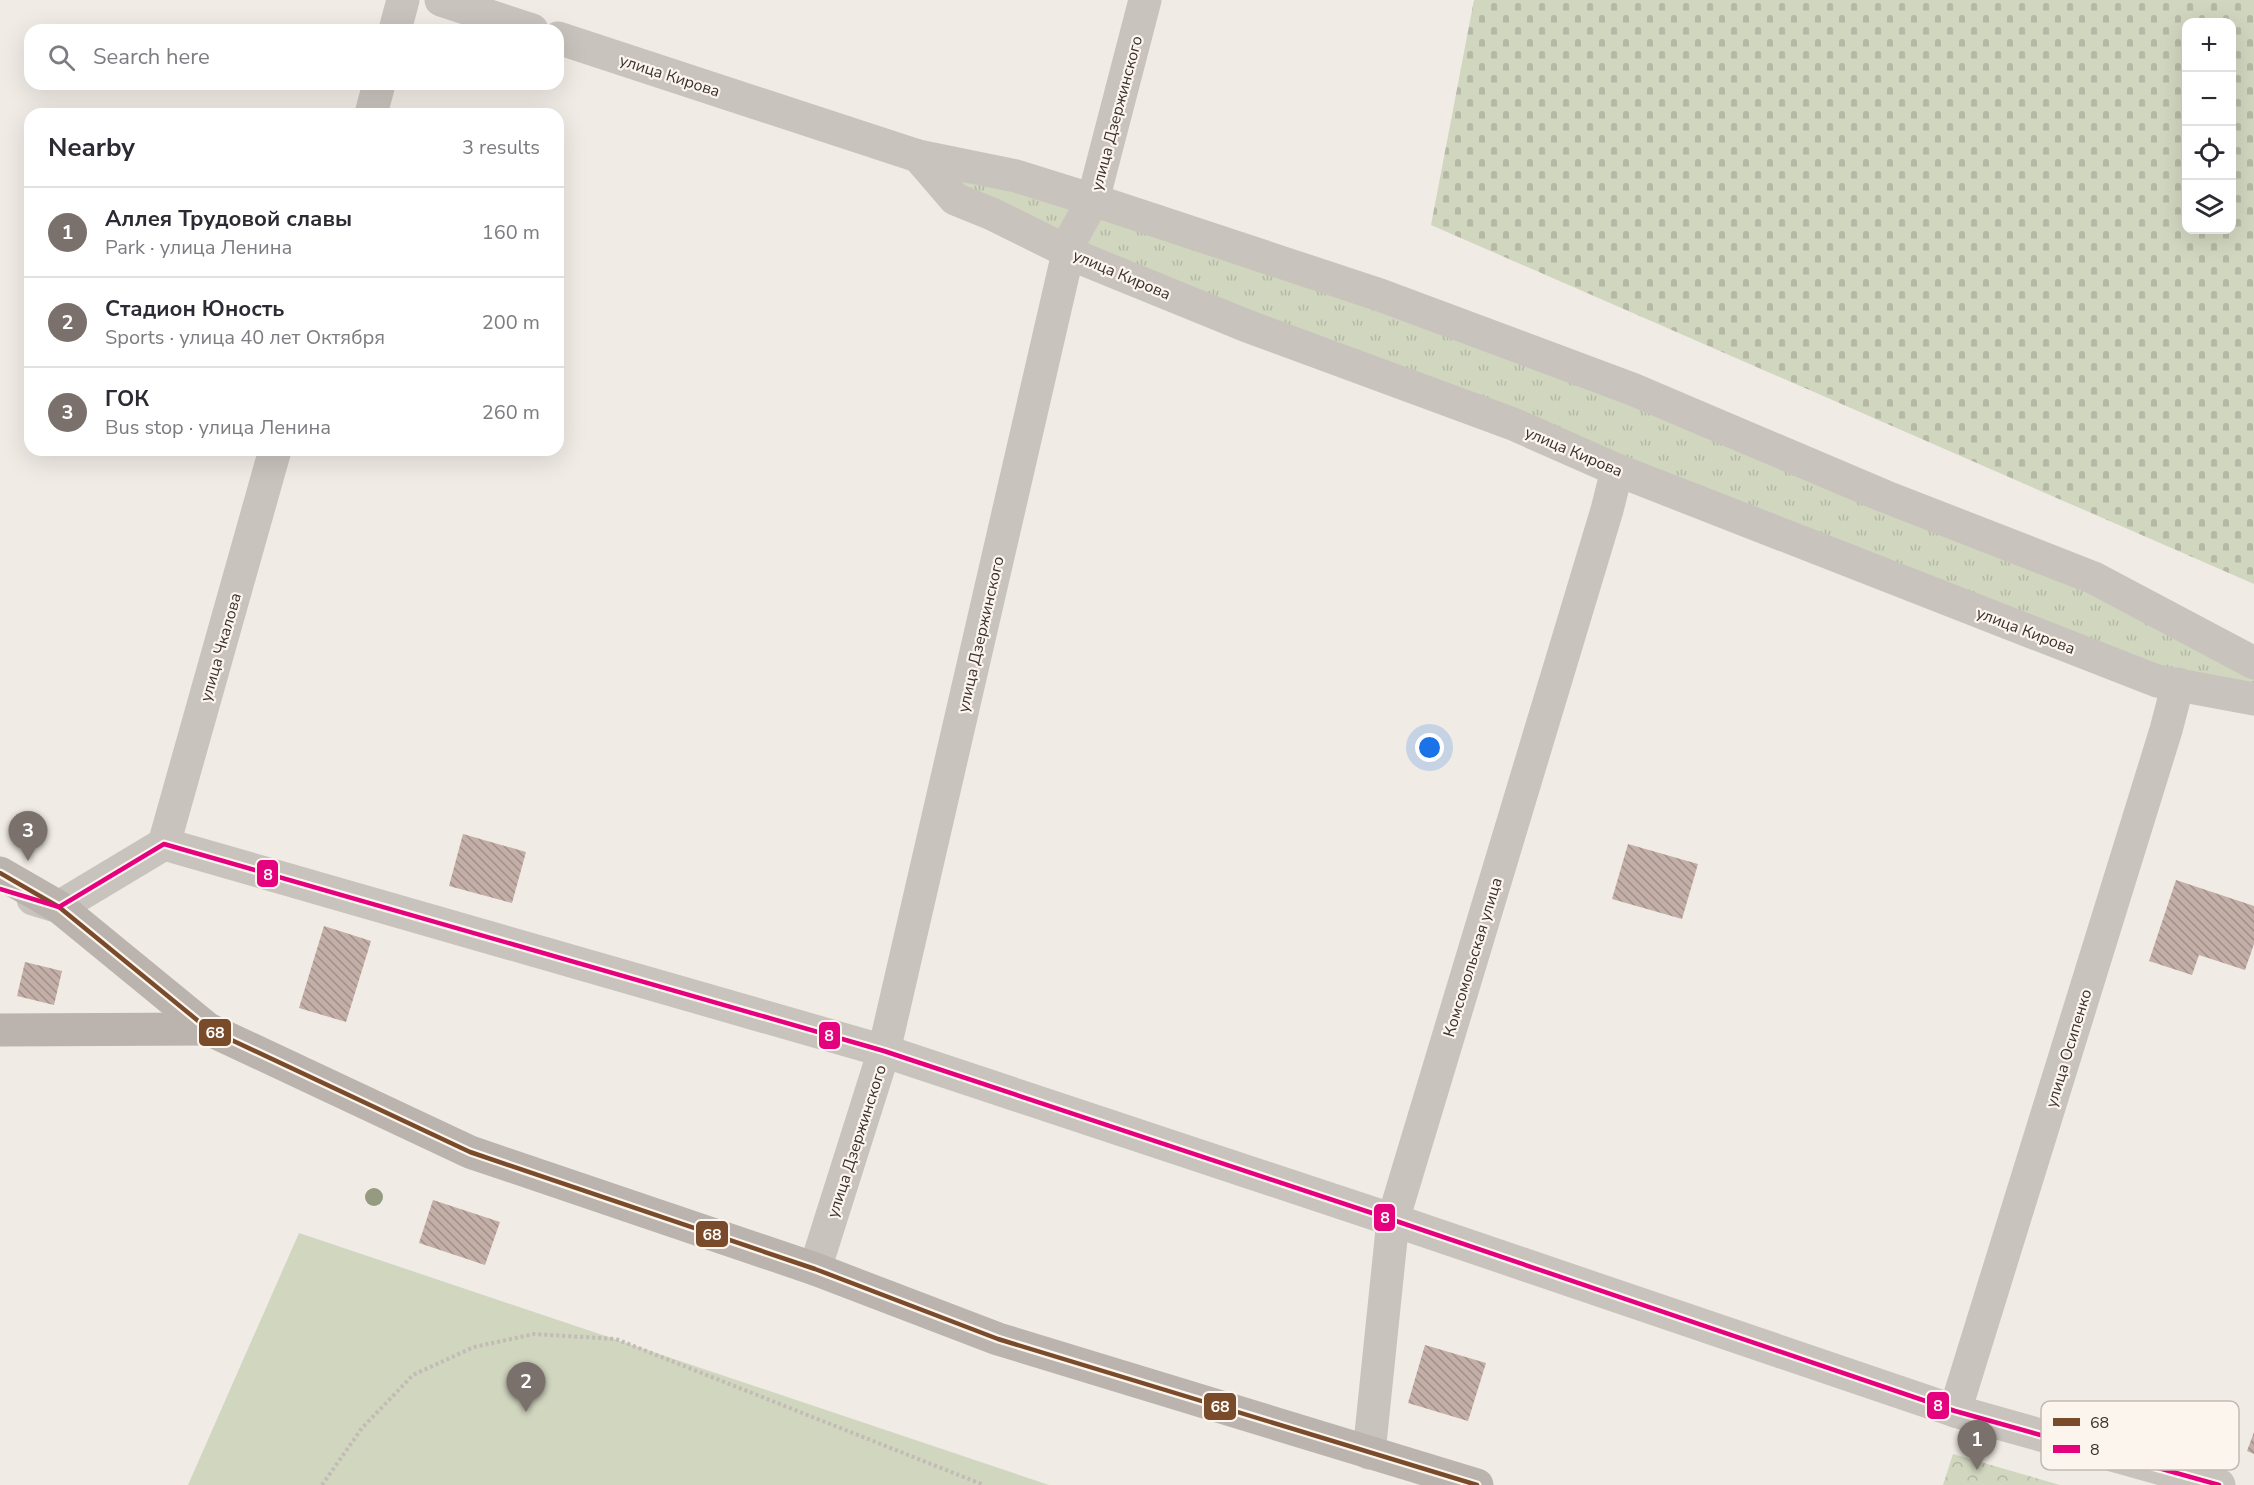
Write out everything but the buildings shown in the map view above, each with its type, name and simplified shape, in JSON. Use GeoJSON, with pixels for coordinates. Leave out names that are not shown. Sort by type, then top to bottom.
{"type":"FeatureCollection","features":[{"type":"Feature","properties":{"kind":"street"},"geometry":{"type":"LineString","coordinates":[[396,24],[403,0]]}},
{"type":"Feature","properties":{"kind":"street"},"geometry":{"type":"LineString","coordinates":[[441,0],[514,24]]}},
{"type":"Feature","properties":{"kind":"street","name":"улица Дзержинского"},"geometry":{"type":"LineString","coordinates":[[815,1269],[884,1051],[1068,251],[1071,240],[1093,200],[1145,0]]}},
{"type":"Feature","properties":{"kind":"street","name":"улица Кирова"},"geometry":{"type":"LineString","coordinates":[[564,40],[918,156],[1016,176],[1380,294],[1632,389],[1884,495],[2094,578],[2254,663]]}},
{"type":"Feature","properties":{"kind":"street"},"geometry":{"type":"LineString","coordinates":[[373,108],[377,90]]}},
{"type":"Feature","properties":{"kind":"street","name":"улица Кирова"},"geometry":{"type":"LineString","coordinates":[[918,156],[956,199],[1068,251],[1246,326],[1513,424],[1617,470],[2157,681],[2254,699]]}},
{"type":"Feature","properties":{"kind":"street","name":"улица Чкалова"},"geometry":{"type":"LineString","coordinates":[[164,844],[273,456]]}},
{"type":"Feature","properties":{"kind":"street","name":"Комсомольская улица"},"geometry":{"type":"LineString","coordinates":[[1369,1453],[1393,1220],[1607,510],[1617,470]]}},
{"type":"Feature","properties":{"kind":"street","name":"улица Осипенко"},"geometry":{"type":"LineString","coordinates":[[1955,1411],[2166,730],[2178,684]]}},
{"type":"Feature","properties":{"kind":"street"},"geometry":{"type":"LineString","coordinates":[[0,889],[59,907],[164,844],[884,1051],[1393,1220],[1955,1411],[2041,1435]]}},
{"type":"Feature","properties":{"kind":"street"},"geometry":{"type":"LineString","coordinates":[[0,873],[59,907],[208,1029],[470,1152],[815,1269],[998,1339],[1477,1485]]}},
{"type":"Feature","properties":{"kind":"street"},"geometry":{"type":"LineString","coordinates":[[0,1030],[208,1029]]}},
{"type":"Feature","properties":{"kind":"street"},"geometry":{"type":"LineString","coordinates":[[2165,1470],[2219,1485]]}},
{"type":"Feature","properties":{"kind":"path"},"geometry":{"type":"LineString","coordinates":[[322,1485],[362,1428],[413,1376],[474,1347],[534,1334],[616,1339],[984,1485]]}},
{"type":"Feature","properties":{"kind":"green space"},"geometry":{"type":"Polygon","coordinates":[[[1474,0],[2254,0],[2254,584],[1431,225],[1474,0]]]}},
{"type":"Feature","properties":{"kind":"green space"},"geometry":{"type":"Polygon","coordinates":[[[950,172],[1064,202],[1501,354],[2115,600],[2254,672],[2254,689],[2165,674],[1617,470],[957,189],[950,172]]]}},
{"type":"Feature","properties":{"kind":"green space"},"geometry":{"type":"Polygon","coordinates":[[[299,1233],[1049,1485],[188,1485],[299,1233]]]}},
{"type":"Feature","properties":{"kind":"green space"},"geometry":{"type":"Polygon","coordinates":[[[1953,1454],[2060,1485],[1943,1485],[1953,1454]]]}},
{"type":"Feature","properties":{"kind":"transit line","name":"8"},"geometry":{"type":"LineString","coordinates":[[0,889],[59,907],[164,844],[884,1051],[1393,1220],[1955,1411],[2041,1435]]}},
{"type":"Feature","properties":{"kind":"transit line","name":"68"},"geometry":{"type":"LineString","coordinates":[[0,873],[59,907],[208,1029],[470,1152],[815,1269],[998,1339],[1477,1485]]}},
{"type":"Feature","properties":{"kind":"transit line","name":"8"},"geometry":{"type":"LineString","coordinates":[[2165,1470],[2219,1485]]}},
{"type":"Feature","properties":{"kind":"place","name":"ГОК"},"geometry":{"type":"Point","coordinates":[28,861]}},
{"type":"Feature","properties":{"kind":"place","name":"Стадион Юность"},"geometry":{"type":"Point","coordinates":[526,1412]}},
{"type":"Feature","properties":{"kind":"place","name":"Аллея Трудовой славы"},"geometry":{"type":"Point","coordinates":[1977,1470]}}]}
